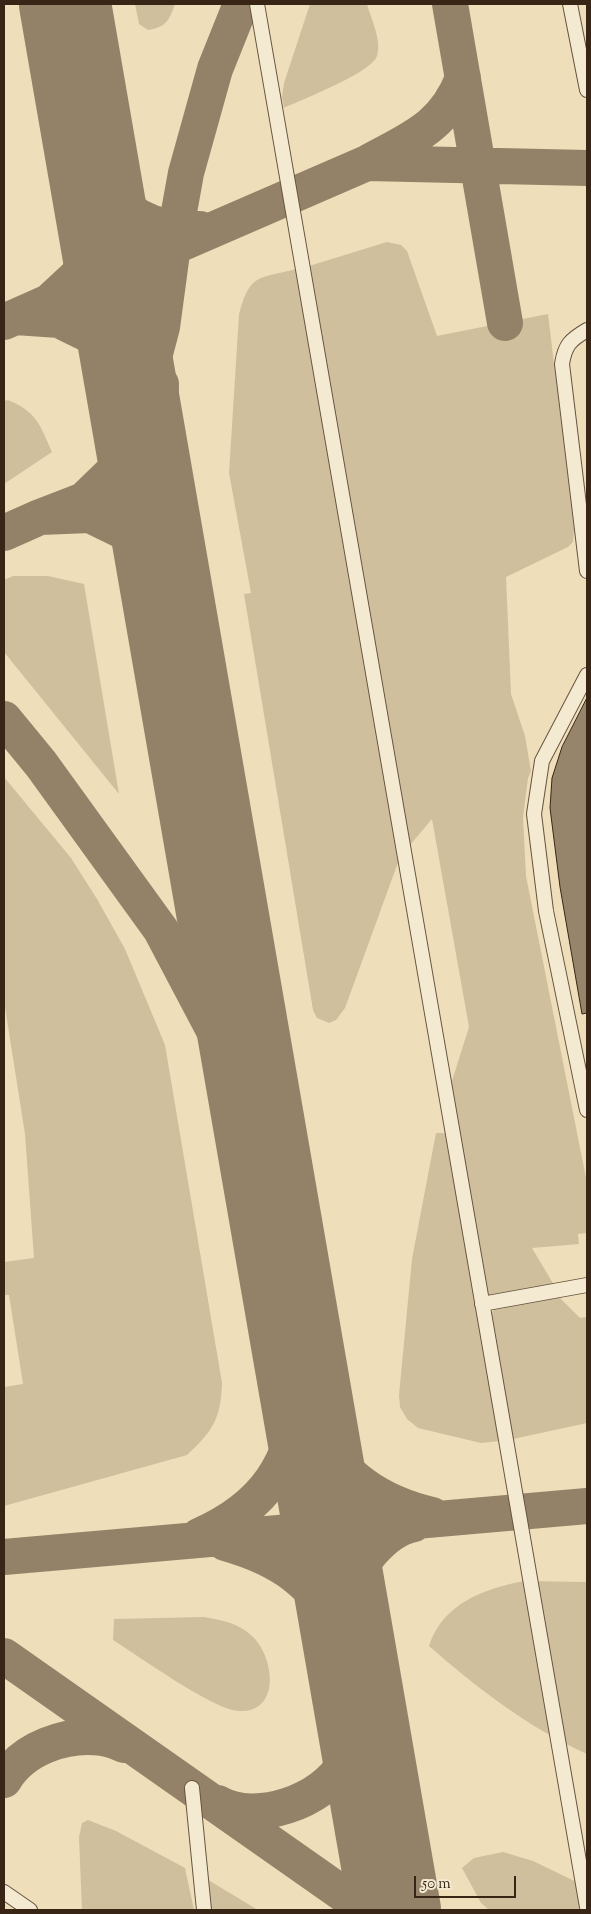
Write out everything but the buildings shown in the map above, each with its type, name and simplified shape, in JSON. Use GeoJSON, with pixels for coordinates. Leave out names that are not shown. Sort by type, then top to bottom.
{"type":"FeatureCollection","features":[{"type":"Feature","properties":{"kind":"lane"},"geometry":{"type":"LineString","coordinates":[[256,4],[587,1906]]}},
{"type":"Feature","properties":{"kind":"lane"},"geometry":{"type":"LineString","coordinates":[[570,4],[587,90]]}},
{"type":"Feature","properties":{"kind":"lane"},"geometry":{"type":"LineString","coordinates":[[587,330],[574,338],[564,349],[562,364],[587,571]]}},
{"type":"Feature","properties":{"kind":"lane"},"geometry":{"type":"LineString","coordinates":[[587,675],[542,761],[534,814],[546,911],[587,1110]]}},
{"type":"Feature","properties":{"kind":"lane"},"geometry":{"type":"LineString","coordinates":[[482,1304],[587,1285]]}},
{"type":"Feature","properties":{"kind":"lane"},"geometry":{"type":"LineString","coordinates":[[192,1788],[204,1910]]}},
{"type":"Feature","properties":{"kind":"lane"},"geometry":{"type":"LineString","coordinates":[[4,1892],[30,1910]]}},
{"type":"Feature","properties":{"kind":"shaded area"},"geometry":{"type":"Polygon","coordinates":[[[135,4],[175,4],[171,15],[163,25],[148,30],[139,24],[135,4]]]}},
{"type":"Feature","properties":{"kind":"shaded area"},"geometry":{"type":"Polygon","coordinates":[[[310,4],[367,4],[377,36],[377,56],[372,63],[350,78],[284,108],[282,97],[284,83],[310,4]]]}},
{"type":"Feature","properties":{"kind":"shaded area"},"geometry":{"type":"Polygon","coordinates":[[[387,242],[401,245],[407,251],[437,336],[548,314],[574,530],[573,542],[568,547],[506,577],[511,694],[525,736],[531,771],[528,778],[523,818],[526,876],[587,1183],[587,1233],[578,1234],[579,1244],[532,1248],[554,1285],[489,1296],[451,1084],[469,1027],[432,819],[410,845],[309,266],[387,242]]]}},
{"type":"Feature","properties":{"kind":"shaded area"},"geometry":{"type":"Polygon","coordinates":[[[296,269],[400,857],[345,1008],[336,1020],[329,1023],[317,1018],[313,1010],[244,594],[251,593],[229,473],[239,315],[243,301],[247,292],[257,280],[296,269]]]}},
{"type":"Feature","properties":{"kind":"shaded area"},"geometry":{"type":"Polygon","coordinates":[[[8,400],[32,415],[52,452],[4,484],[4,401],[8,400]]]}},
{"type":"Feature","properties":{"kind":"shaded area"},"geometry":{"type":"Polygon","coordinates":[[[13,576],[48,576],[84,584],[119,794],[4,652],[4,580],[13,576]]]}},
{"type":"Feature","properties":{"kind":"shaded area"},"geometry":{"type":"Polygon","coordinates":[[[4,777],[71,858],[97,899],[125,949],[165,1045],[222,1383],[220,1406],[214,1423],[203,1439],[187,1455],[4,1506],[4,1387],[23,1384],[9,1295],[4,1295],[4,1262],[34,1258],[25,1134],[4,1001],[4,777]]]}},
{"type":"Feature","properties":{"kind":"shaded area"},"geometry":{"type":"Polygon","coordinates":[[[436,1133],[445,1133],[500,1441],[481,1443],[418,1428],[407,1419],[400,1407],[399,1395],[412,1259],[436,1133]]]}},
{"type":"Feature","properties":{"kind":"shaded area"},"geometry":{"type":"Polygon","coordinates":[[[558,1296],[580,1318],[587,1317],[587,1423],[513,1439],[492,1313],[496,1306],[558,1296]]]}},
{"type":"Feature","properties":{"kind":"shaded area"},"geometry":{"type":"Polygon","coordinates":[[[524,1581],[587,1582],[587,1754],[545,1732],[504,1706],[429,1646],[435,1631],[444,1619],[467,1600],[494,1588],[524,1581]]]}},
{"type":"Feature","properties":{"kind":"shaded area"},"geometry":{"type":"Polygon","coordinates":[[[204,1617],[235,1625],[252,1636],[260,1645],[269,1669],[270,1682],[268,1693],[262,1703],[253,1709],[239,1711],[228,1709],[213,1702],[176,1681],[113,1640],[114,1619],[204,1617]]]}},
{"type":"Feature","properties":{"kind":"shaded area"},"geometry":{"type":"Polygon","coordinates":[[[88,1820],[116,1831],[185,1868],[194,1910],[82,1910],[79,1837],[82,1823],[88,1820]]]}},
{"type":"Feature","properties":{"kind":"shaded area"},"geometry":{"type":"Polygon","coordinates":[[[503,1852],[533,1861],[587,1887],[587,1910],[489,1910],[481,1903],[462,1868],[474,1858],[503,1852]]]}},
{"type":"Feature","properties":{"kind":"shaded area"},"geometry":{"type":"Polygon","coordinates":[[[205,1878],[258,1910],[209,1910],[205,1878]]]}},
{"type":"Feature","properties":{"kind":"taxiway"},"geometry":{"type":"LineString","coordinates":[[40,517],[84,500],[118,467],[137,422],[162,327],[173,245],[186,173],[215,69],[241,4]]}},
{"type":"Feature","properties":{"kind":"taxiway"},"geometry":{"type":"LineString","coordinates":[[450,4],[505,323]]}},
{"type":"Feature","properties":{"kind":"taxiway"},"geometry":{"type":"LineString","coordinates":[[367,163],[411,139],[436,121],[455,95],[463,78]]}},
{"type":"Feature","properties":{"kind":"taxiway"},"geometry":{"type":"LineString","coordinates":[[111,274],[367,163],[587,168]]}},
{"type":"Feature","properties":{"kind":"taxiway"},"geometry":{"type":"LineString","coordinates":[[94,175],[116,200],[140,217],[166,227],[200,229]]}},
{"type":"Feature","properties":{"kind":"taxiway"},"geometry":{"type":"LineString","coordinates":[[4,322],[49,302],[77,276],[95,243],[99,205]]}},
{"type":"Feature","properties":{"kind":"taxiway"},"geometry":{"type":"LineString","coordinates":[[120,323],[128,294],[136,278],[155,255]]}},
{"type":"Feature","properties":{"kind":"taxiway"},"geometry":{"type":"LineString","coordinates":[[16,317],[59,320],[100,340],[129,375]]}},
{"type":"Feature","properties":{"kind":"taxiway"},"geometry":{"type":"LineString","coordinates":[[161,384],[158,488],[164,577]]}},
{"type":"Feature","properties":{"kind":"taxiway"},"geometry":{"type":"LineString","coordinates":[[4,533],[40,517],[90,515],[135,537],[164,577]]}},
{"type":"Feature","properties":{"kind":"taxiway"},"geometry":{"type":"LineString","coordinates":[[4,719],[41,764],[161,930],[257,1112]]}},
{"type":"Feature","properties":{"kind":"taxiway"},"geometry":{"type":"LineString","coordinates":[[304,1387],[316,1428],[337,1461],[350,1474],[379,1495],[413,1510],[432,1515]]}},
{"type":"Feature","properties":{"kind":"taxiway"},"geometry":{"type":"LineString","coordinates":[[199,1536],[223,1524],[242,1511],[259,1496],[272,1480],[292,1441],[304,1392]]}},
{"type":"Feature","properties":{"kind":"taxiway"},"geometry":{"type":"LineString","coordinates":[[4,1557],[587,1506]]}},
{"type":"Feature","properties":{"kind":"taxiway"},"geometry":{"type":"LineString","coordinates":[[347,1633],[345,1602],[350,1586],[363,1563],[371,1552],[391,1534],[414,1524]]}},
{"type":"Feature","properties":{"kind":"taxiway"},"geometry":{"type":"LineString","coordinates":[[225,1543],[265,1558],[295,1576],[321,1600],[347,1633]]}},
{"type":"Feature","properties":{"kind":"taxiway"},"geometry":{"type":"LineString","coordinates":[[4,1656],[366,1910]]}},
{"type":"Feature","properties":{"kind":"taxiway"},"geometry":{"type":"LineString","coordinates":[[218,1803],[233,1809],[269,1810],[287,1806],[321,1789],[334,1777],[348,1756],[355,1734],[359,1702]]}},
{"type":"Feature","properties":{"kind":"taxiway"},"geometry":{"type":"LineString","coordinates":[[4,1780],[22,1759],[34,1751],[60,1741],[88,1737],[105,1738],[124,1745]]}},
{"type":"Feature","properties":{"kind":"taxiway"},"geometry":{"type":"LineString","coordinates":[[385,1852],[400,1895],[408,1910]]}},
{"type":"Feature","properties":{"kind":"runway"},"geometry":{"type":"LineString","coordinates":[[65,4],[395,1910]]}}]}
